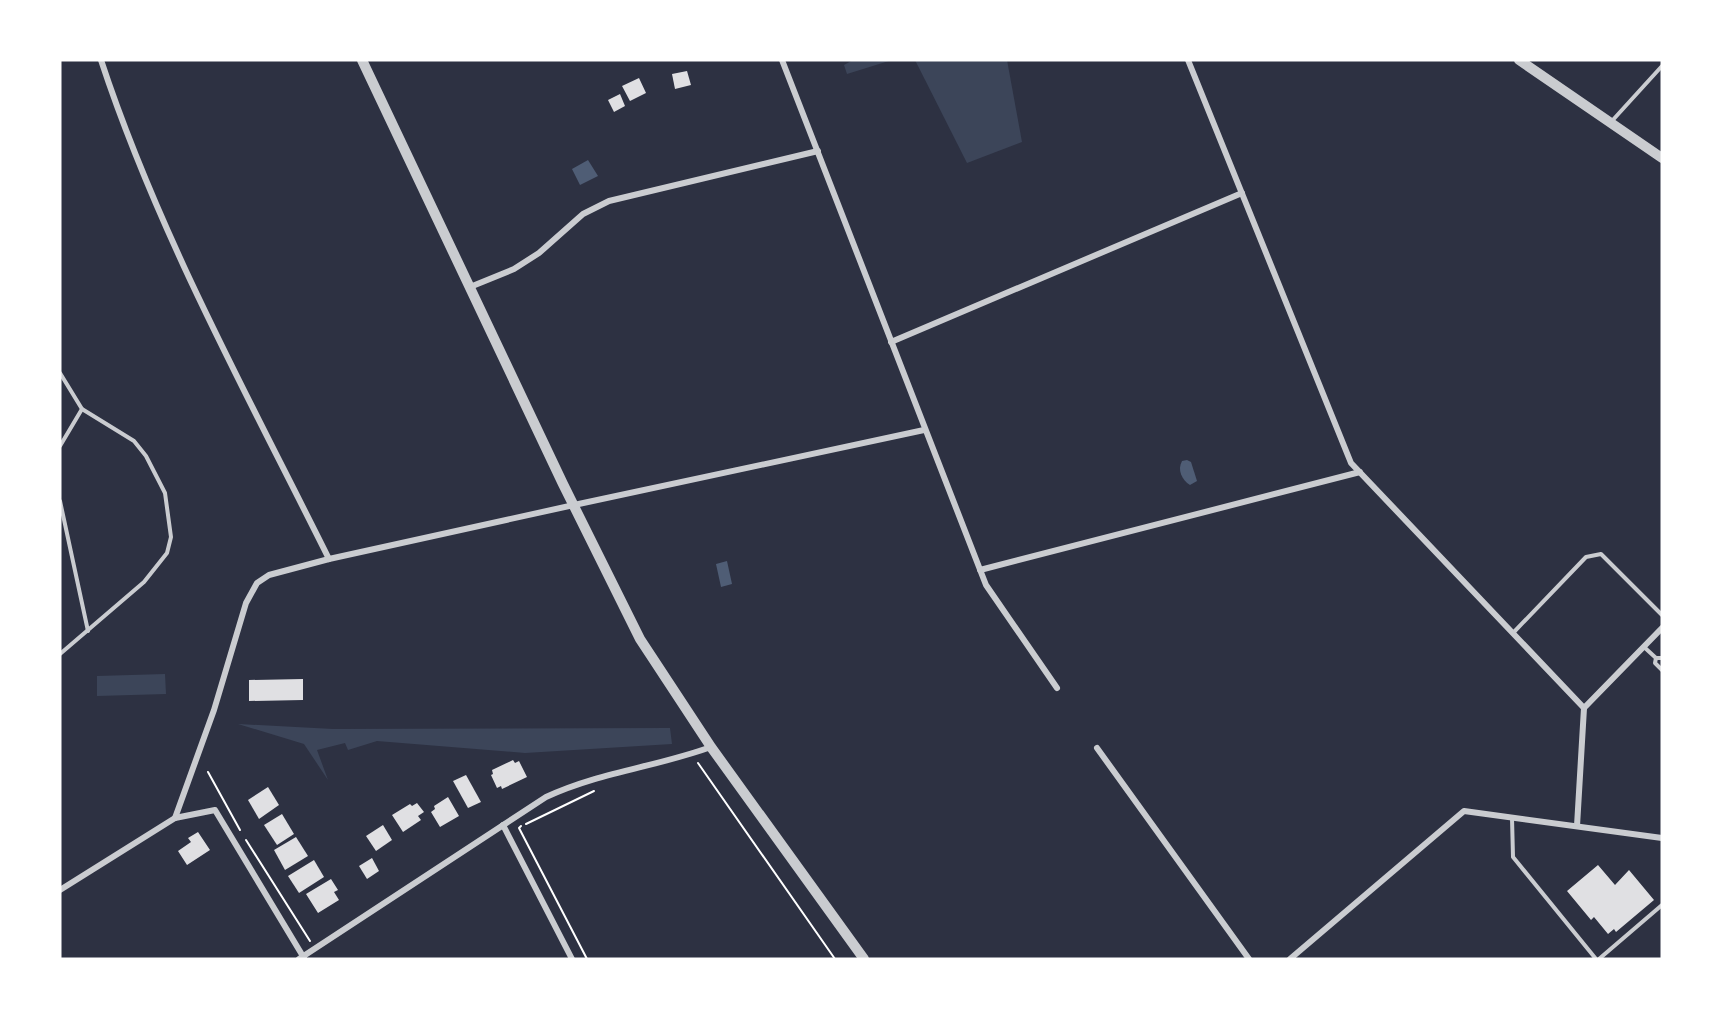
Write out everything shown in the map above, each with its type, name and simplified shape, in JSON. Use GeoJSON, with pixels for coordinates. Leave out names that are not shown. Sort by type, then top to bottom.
{"type":"FeatureCollection","features":[{"type":"Feature","properties":{"kind":"street"},"geometry":{"type":"LineString","coordinates":[[101,60],[123,127],[175,244],[329,559]]}},
{"type":"Feature","properties":{"kind":"street"},"geometry":{"type":"LineString","coordinates":[[362,60],[640,639],[711,747],[864,959]]}},
{"type":"Feature","properties":{"kind":"street"},"geometry":{"type":"LineString","coordinates":[[782,60],[980,570],[992,594],[1057,688]]}},
{"type":"Feature","properties":{"kind":"street"},"geometry":{"type":"LineString","coordinates":[[1188,60],[1351,463],[1584,708],[1584,739],[1577,826]]}},
{"type":"Feature","properties":{"kind":"street"},"geometry":{"type":"LineString","coordinates":[[1519,60],[1662,158]]}},
{"type":"Feature","properties":{"kind":"street"},"geometry":{"type":"LineString","coordinates":[[470,287],[513,269],[539,253],[584,214],[609,201],[818,151]]}},
{"type":"Feature","properties":{"kind":"street"},"geometry":{"type":"LineString","coordinates":[[891,342],[1242,193]]}},
{"type":"Feature","properties":{"kind":"street"},"geometry":{"type":"LineString","coordinates":[[175,818],[214,710],[246,603],[257,583],[269,575],[329,559],[924,430]]}},
{"type":"Feature","properties":{"kind":"street"},"geometry":{"type":"LineString","coordinates":[[980,570],[1360,472]]}},
{"type":"Feature","properties":{"kind":"street"},"geometry":{"type":"LineString","coordinates":[[1584,708],[1662,627]]}},
{"type":"Feature","properties":{"kind":"street"},"geometry":{"type":"LineString","coordinates":[[60,890],[175,818],[215,810],[302,958],[546,797],[579,782],[683,757],[711,747]]}},
{"type":"Feature","properties":{"kind":"street"},"geometry":{"type":"LineString","coordinates":[[1097,748],[1249,959]]}},
{"type":"Feature","properties":{"kind":"street"},"geometry":{"type":"LineString","coordinates":[[1290,959],[1464,811],[1662,838]]}},
{"type":"Feature","properties":{"kind":"street"},"geometry":{"type":"LineString","coordinates":[[503,825],[572,959]]}},
{"type":"Feature","properties":{"kind":"lane"},"geometry":{"type":"LineString","coordinates":[[1611,123],[1662,66]]}},
{"type":"Feature","properties":{"kind":"lane"},"geometry":{"type":"LineString","coordinates":[[60,372],[82,409],[134,441],[146,456],[165,493],[171,537],[166,553],[151,575],[60,654]]}},
{"type":"Feature","properties":{"kind":"lane"},"geometry":{"type":"LineString","coordinates":[[60,446],[82,409]]}},
{"type":"Feature","properties":{"kind":"lane"},"geometry":{"type":"LineString","coordinates":[[60,435],[68,433]]}},
{"type":"Feature","properties":{"kind":"lane"},"geometry":{"type":"LineString","coordinates":[[60,501],[88,631]]}},
{"type":"Feature","properties":{"kind":"lane"},"geometry":{"type":"LineString","coordinates":[[1513,633],[1586,557],[1601,554],[1662,615]]}},
{"type":"Feature","properties":{"kind":"lane"},"geometry":{"type":"LineString","coordinates":[[1644,646],[1656,658],[1655,663],[1662,670]]}},
{"type":"Feature","properties":{"kind":"lane"},"geometry":{"type":"LineString","coordinates":[[1656,658],[1662,657]]}},
{"type":"Feature","properties":{"kind":"lane"},"geometry":{"type":"LineString","coordinates":[[1512,818],[1513,857],[1598,959],[1662,905]]}},
{"type":"Feature","properties":{"kind":"path"},"geometry":{"type":"LineString","coordinates":[[688,765],[698,763],[835,959]]}},
{"type":"Feature","properties":{"kind":"path"},"geometry":{"type":"LineString","coordinates":[[208,772],[241,832],[310,941]]}},
{"type":"Feature","properties":{"kind":"path"},"geometry":{"type":"LineString","coordinates":[[586,959],[519,828],[595,790]]}},
{"type":"Feature","properties":{"kind":"shaded area"},"geometry":{"type":"Polygon","coordinates":[[[853,60],[892,60],[847,74],[844,65],[853,60]]]}},
{"type":"Feature","properties":{"kind":"shaded area"},"geometry":{"type":"Polygon","coordinates":[[[915,60],[1007,60],[1022,142],[967,163],[915,60]]]}},
{"type":"Feature","properties":{"kind":"shaded area"},"geometry":{"type":"Polygon","coordinates":[[[588,160],[598,176],[580,185],[572,169],[588,160]]]}},
{"type":"Feature","properties":{"kind":"shaded area"},"geometry":{"type":"Polygon","coordinates":[[[1182,461],[1191,462],[1197,481],[1190,485],[1180,471],[1182,461]]]}},
{"type":"Feature","properties":{"kind":"shaded area"},"geometry":{"type":"Polygon","coordinates":[[[727,561],[732,584],[721,587],[716,564],[727,561]]]}},
{"type":"Feature","properties":{"kind":"shaded area"},"geometry":{"type":"Polygon","coordinates":[[[165,674],[166,694],[97,696],[97,676],[165,674]]]}},
{"type":"Feature","properties":{"kind":"shaded area"},"geometry":{"type":"Polygon","coordinates":[[[238,724],[333,729],[670,728],[672,744],[525,753],[377,741],[348,750],[345,743],[317,750],[328,780],[304,744],[238,724]]]}},
{"type":"Feature","properties":{"kind":"building"},"geometry":{"type":"Polygon","coordinates":[[[687,71],[691,85],[675,89],[672,74],[687,71]]]}},
{"type":"Feature","properties":{"kind":"building"},"geometry":{"type":"Polygon","coordinates":[[[639,78],[646,93],[630,101],[622,86],[639,78]]]}},
{"type":"Feature","properties":{"kind":"building"},"geometry":{"type":"Polygon","coordinates":[[[620,94],[625,106],[614,112],[608,100],[620,94]]]}},
{"type":"Feature","properties":{"kind":"building"},"geometry":{"type":"Polygon","coordinates":[[[303,679],[303,700],[249,701],[249,680],[303,679]]]}},
{"type":"Feature","properties":{"kind":"building"},"geometry":{"type":"Polygon","coordinates":[[[513,760],[515,763],[519,761],[527,777],[502,789],[501,786],[497,788],[491,775],[492,770],[513,760]]]}},
{"type":"Feature","properties":{"kind":"building"},"geometry":{"type":"Polygon","coordinates":[[[466,775],[481,802],[468,808],[453,781],[466,775]]]}},
{"type":"Feature","properties":{"kind":"building"},"geometry":{"type":"Polygon","coordinates":[[[268,787],[279,805],[259,819],[248,800],[268,787]]]}},
{"type":"Feature","properties":{"kind":"building"},"geometry":{"type":"Polygon","coordinates":[[[448,797],[459,816],[440,827],[431,812],[435,809],[434,806],[448,797]]]}},
{"type":"Feature","properties":{"kind":"building"},"geometry":{"type":"Polygon","coordinates":[[[417,803],[424,812],[418,816],[421,820],[403,832],[392,815],[410,804],[412,806],[417,803]]]}},
{"type":"Feature","properties":{"kind":"building"},"geometry":{"type":"Polygon","coordinates":[[[282,814],[294,834],[277,845],[264,825],[282,814]]]}},
{"type":"Feature","properties":{"kind":"building"},"geometry":{"type":"Polygon","coordinates":[[[383,825],[392,840],[376,851],[366,836],[383,825]]]}},
{"type":"Feature","properties":{"kind":"building"},"geometry":{"type":"Polygon","coordinates":[[[198,832],[210,850],[187,865],[178,851],[191,842],[188,838],[198,832]]]}},
{"type":"Feature","properties":{"kind":"building"},"geometry":{"type":"Polygon","coordinates":[[[296,837],[308,856],[285,870],[274,850],[296,837]]]}},
{"type":"Feature","properties":{"kind":"building"},"geometry":{"type":"Polygon","coordinates":[[[372,858],[379,871],[367,879],[359,866],[372,858]]]}},
{"type":"Feature","properties":{"kind":"building"},"geometry":{"type":"Polygon","coordinates":[[[314,860],[324,877],[299,893],[288,876],[314,860]]]}},
{"type":"Feature","properties":{"kind":"building"},"geometry":{"type":"Polygon","coordinates":[[[1598,865],[1615,885],[1629,870],[1654,900],[1616,932],[1614,929],[1608,934],[1594,917],[1591,920],[1567,891],[1598,865]]]}},
{"type":"Feature","properties":{"kind":"building"},"geometry":{"type":"Polygon","coordinates":[[[331,879],[338,890],[334,892],[339,900],[318,913],[306,894],[331,879]]]}}]}
